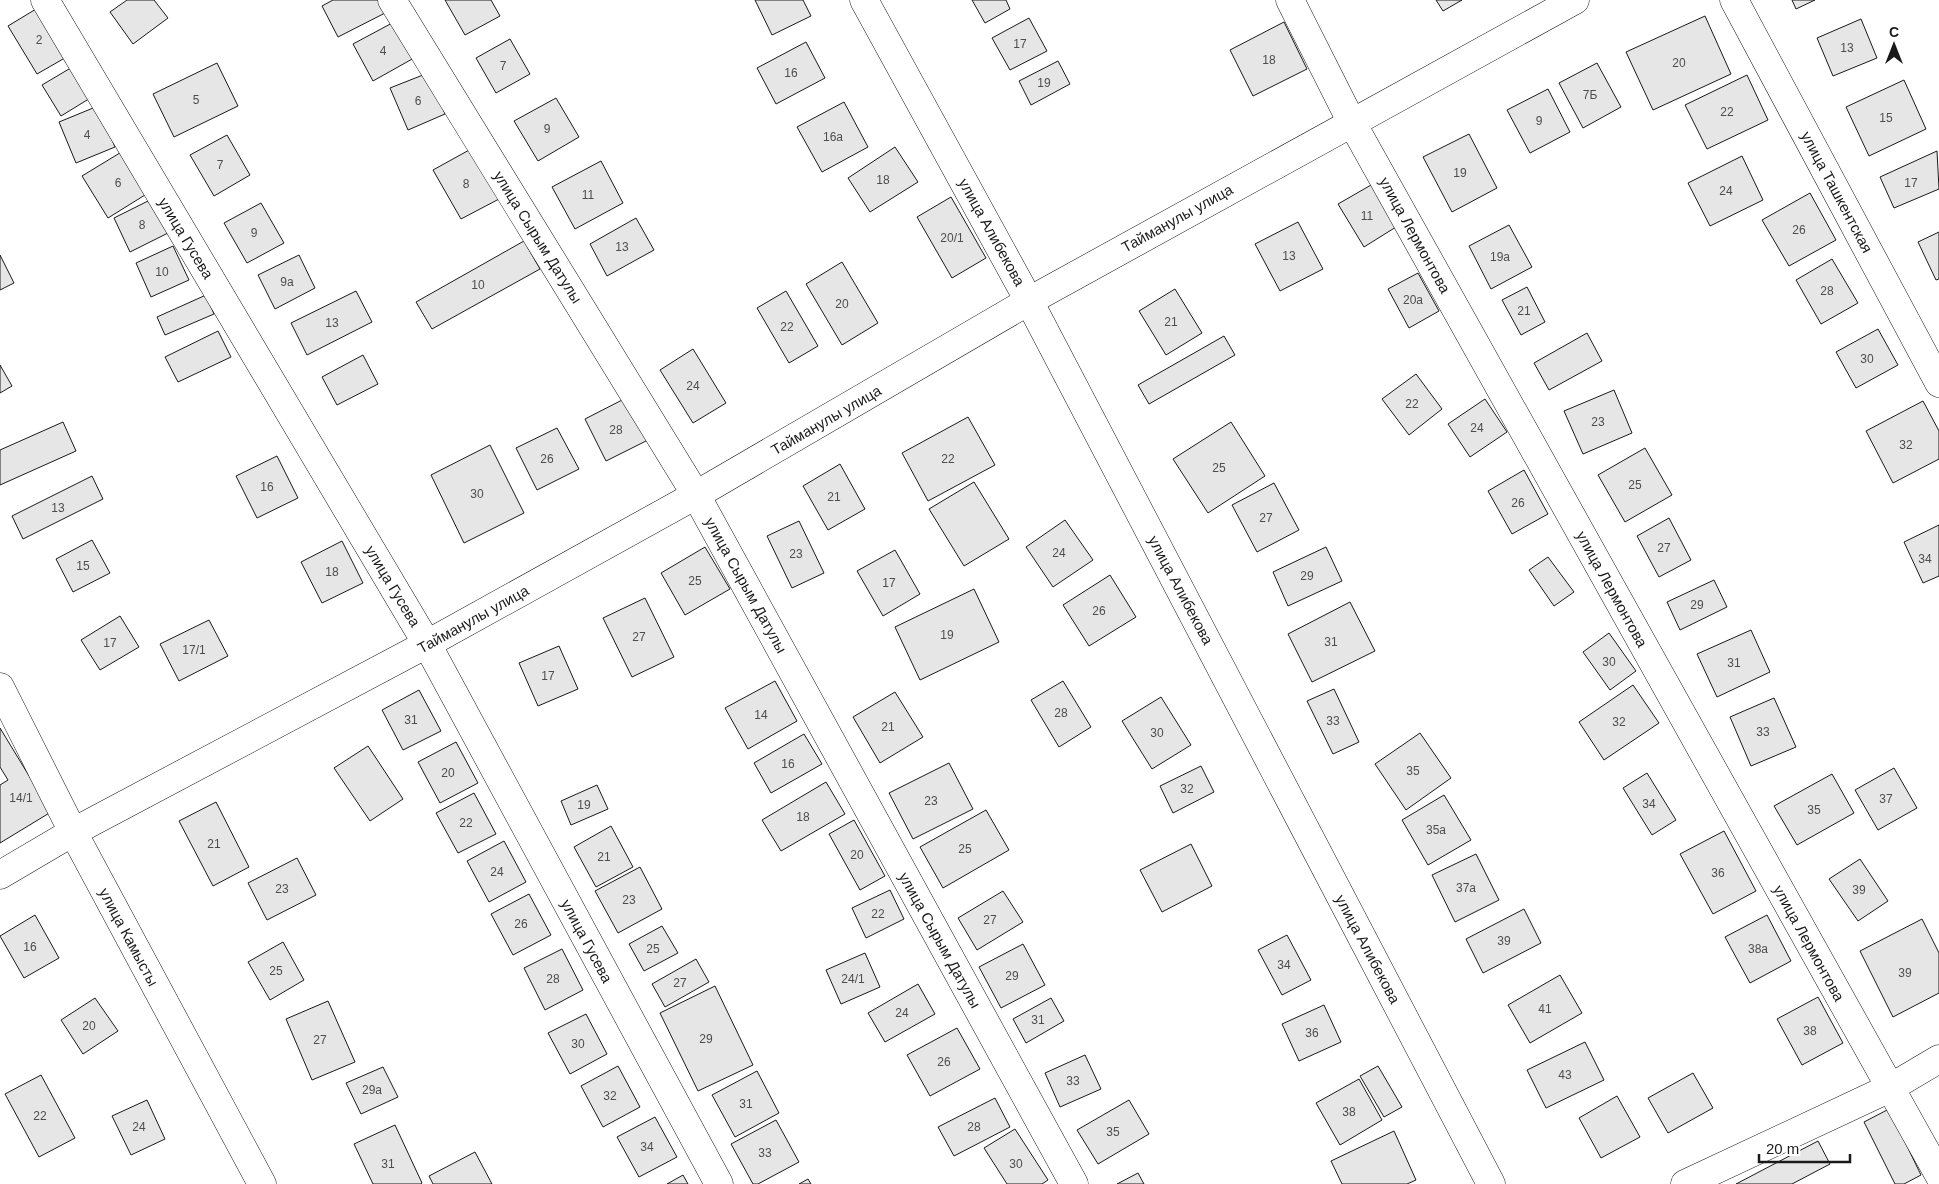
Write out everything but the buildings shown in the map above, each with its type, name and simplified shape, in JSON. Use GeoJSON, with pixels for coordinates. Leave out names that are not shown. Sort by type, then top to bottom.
{"type":"FeatureCollection","features":[{"type":"Feature","properties":{"kind":"street","name":"улица Гусева"},"geometry":{"type":"LineString","coordinates":[[45,0],[427,644],[719,1184]]}},
{"type":"Feature","properties":{"kind":"street","name":"улица Сырым Датулы"},"geometry":{"type":"LineString","coordinates":[[392,0],[696,495],[1074,1184]]}},
{"type":"Feature","properties":{"kind":"street","name":"улица Алибекова"},"geometry":{"type":"LineString","coordinates":[[864,0],[1029,300],[1491,1184]]}},
{"type":"Feature","properties":{"kind":"street","name":"улица Лермонтова"},"geometry":{"type":"LineString","coordinates":[[1290,0],[1351,122],[1939,1175]]}},
{"type":"Feature","properties":{"kind":"street","name":"Тайманулы улица"},"geometry":{"type":"LineString","coordinates":[[0,875],[73,832],[427,644],[696,495],[1029,300],[1576,0]]}},
{"type":"Feature","properties":{"kind":"street","name":"улица Ташкентская"},"geometry":{"type":"LineString","coordinates":[[1734,0],[1939,383]]}},
{"type":"Feature","properties":{"kind":"street","name":"улица Камысты"},"geometry":{"type":"LineString","coordinates":[[0,687],[73,832],[262,1184]]}},
{"type":"Feature","properties":{"kind":"street"},"geometry":{"type":"LineString","coordinates":[[1685,1184],[1890,1088],[1939,1059]]}}]}
